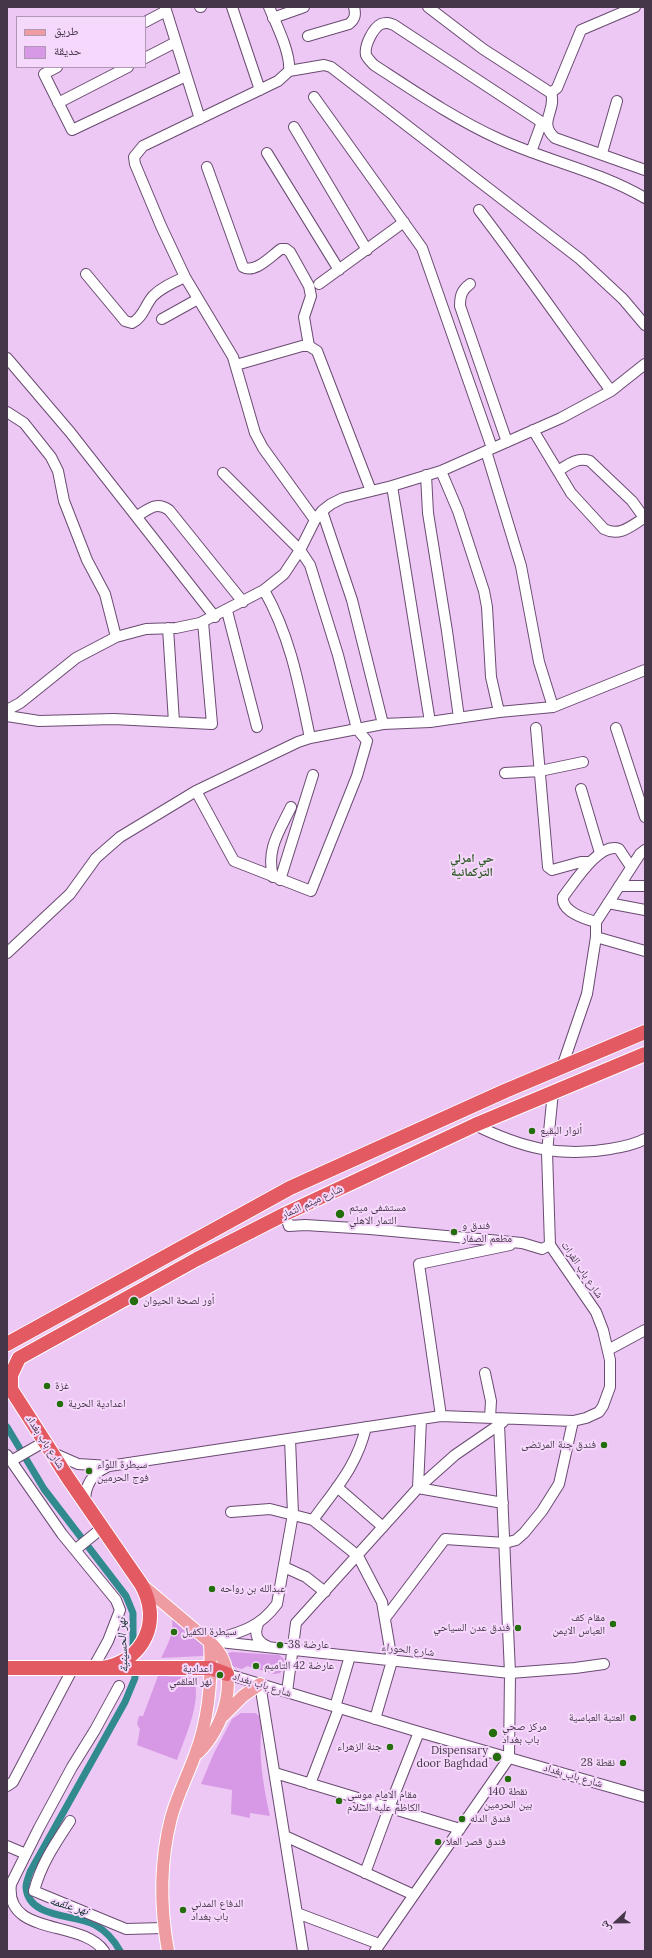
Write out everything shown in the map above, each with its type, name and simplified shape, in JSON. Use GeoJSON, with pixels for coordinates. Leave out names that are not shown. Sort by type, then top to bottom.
{"type":"FeatureCollection","features":[{"type":"Feature","properties":{"kind":"highway","name":"شارع ميثم التمار"},"geometry":{"type":"LineString","coordinates":[[7,1344],[232,1219],[314,1177],[505,1091],[645,1032]]}},
{"type":"Feature","properties":{"kind":"highway"},"geometry":{"type":"LineString","coordinates":[[621,1042],[617,1051],[624,1059],[629,1060]]}},
{"type":"Feature","properties":{"kind":"highway"},"geometry":{"type":"LineString","coordinates":[[598,1052],[602,1054],[606,1062],[604,1070]]}},
{"type":"Feature","properties":{"kind":"highway","name":"شارع ميثم التمار"},"geometry":{"type":"LineString","coordinates":[[9,1386],[13,1359],[197,1259],[285,1214],[475,1125],[645,1054]]}},
{"type":"Feature","properties":{"kind":"highway"},"geometry":{"type":"LineString","coordinates":[[345,1163],[339,1169],[340,1178],[346,1183],[355,1182]]}},
{"type":"Feature","properties":{"kind":"highway"},"geometry":{"type":"LineString","coordinates":[[314,1177],[321,1178],[326,1184],[327,1191],[323,1197]]}},
{"type":"Feature","properties":{"kind":"highway","name":"شارع باب بغداد"},"geometry":{"type":"LineString","coordinates":[[9,1386],[44,1447],[85,1502],[97,1532],[141,1584]]}},
{"type":"Feature","properties":{"kind":"highway"},"geometry":{"type":"LineString","coordinates":[[106,1667],[128,1658],[138,1650],[146,1636],[150,1619],[148,1601],[141,1584]]}},
{"type":"Feature","properties":{"kind":"highway"},"geometry":{"type":"LineString","coordinates":[[7,1668],[211,1668],[227,1674]]}},
{"type":"Feature","properties":{"kind":"main road","name":"شارع باب بغداد"},"geometry":{"type":"LineString","coordinates":[[141,1584],[210,1641],[222,1656],[227,1674]]}},
{"type":"Feature","properties":{"kind":"main road"},"geometry":{"type":"LineString","coordinates":[[168,1951],[164,1928],[162,1883],[166,1840],[177,1797],[195,1756],[206,1718],[211,1668],[210,1641]]}},
{"type":"Feature","properties":{"kind":"main road"},"geometry":{"type":"LineString","coordinates":[[195,1756],[207,1743],[220,1719],[226,1697],[227,1674]]}},
{"type":"Feature","properties":{"kind":"main road"},"geometry":{"type":"LineString","coordinates":[[220,1719],[243,1696],[260,1684]]}},
{"type":"Feature","properties":{"kind":"street"},"geometry":{"type":"LineString","coordinates":[[232,7],[260,90]]}},
{"type":"Feature","properties":{"kind":"street"},"geometry":{"type":"LineString","coordinates":[[269,7],[290,66],[289,71]]}},
{"type":"Feature","properties":{"kind":"street"},"geometry":{"type":"LineString","coordinates":[[273,18],[304,7]]}},
{"type":"Feature","properties":{"kind":"street"},"geometry":{"type":"LineString","coordinates":[[308,36],[349,24],[355,15],[354,7]]}},
{"type":"Feature","properties":{"kind":"street"},"geometry":{"type":"LineString","coordinates":[[428,7],[483,49],[551,93],[554,100],[530,152]]}},
{"type":"Feature","properties":{"kind":"street"},"geometry":{"type":"LineString","coordinates":[[551,93],[557,88],[581,30],[635,7]]}},
{"type":"Feature","properties":{"kind":"street"},"geometry":{"type":"LineString","coordinates":[[146,21],[165,9],[200,118]]}},
{"type":"Feature","properties":{"kind":"street"},"geometry":{"type":"LineString","coordinates":[[645,170],[602,153],[555,138],[549,133],[544,123],[394,25],[386,23],[377,27],[366,47],[368,59],[374,65],[454,115],[498,138],[530,152],[598,174],[645,198]]}},
{"type":"Feature","properties":{"kind":"street"},"geometry":{"type":"LineString","coordinates":[[146,57],[176,42]]}},
{"type":"Feature","properties":{"kind":"street"},"geometry":{"type":"LineString","coordinates":[[315,520],[263,448],[255,433],[236,365],[185,276],[161,226],[135,164],[134,158],[143,146],[278,81],[289,71],[324,65],[331,68],[580,259],[623,300],[645,325]]}},
{"type":"Feature","properties":{"kind":"street"},"geometry":{"type":"LineString","coordinates":[[55,68],[44,74],[72,130],[186,76]]}},
{"type":"Feature","properties":{"kind":"street"},"geometry":{"type":"LineString","coordinates":[[58,103],[126,68]]}},
{"type":"Feature","properties":{"kind":"street"},"geometry":{"type":"LineString","coordinates":[[314,97],[422,248],[489,450],[521,566],[539,662],[553,707]]}},
{"type":"Feature","properties":{"kind":"street"},"geometry":{"type":"LineString","coordinates":[[602,153],[617,101]]}},
{"type":"Feature","properties":{"kind":"street"},"geometry":{"type":"LineString","coordinates":[[294,127],[366,250]]}},
{"type":"Feature","properties":{"kind":"street"},"geometry":{"type":"LineString","coordinates":[[267,153],[339,270]]}},
{"type":"Feature","properties":{"kind":"street"},"geometry":{"type":"LineString","coordinates":[[207,167],[243,267],[248,270],[254,269],[280,249],[286,249],[290,252],[309,286],[311,296],[304,317],[309,346]]}},
{"type":"Feature","properties":{"kind":"street"},"geometry":{"type":"LineString","coordinates":[[479,210],[522,266],[554,314],[611,390]]}},
{"type":"Feature","properties":{"kind":"street"},"geometry":{"type":"LineString","coordinates":[[319,284],[404,222]]}},
{"type":"Feature","properties":{"kind":"street"},"geometry":{"type":"LineString","coordinates":[[86,274],[125,321],[132,323],[137,320],[152,297],[162,288],[185,276]]}},
{"type":"Feature","properties":{"kind":"street"},"geometry":{"type":"LineString","coordinates":[[470,284],[465,288],[460,296],[460,306],[507,442]]}},
{"type":"Feature","properties":{"kind":"street"},"geometry":{"type":"LineString","coordinates":[[162,320],[198,299]]}},
{"type":"Feature","properties":{"kind":"street"},"geometry":{"type":"LineString","coordinates":[[236,365],[302,346],[309,346],[317,351],[372,491]]}},
{"type":"Feature","properties":{"kind":"street"},"geometry":{"type":"LineString","coordinates":[[7,358],[70,432],[137,516],[214,617]]}},
{"type":"Feature","properties":{"kind":"street"},"geometry":{"type":"LineString","coordinates":[[7,710],[20,703],[76,658],[116,637],[146,629],[188,626],[203,622],[227,611],[264,590],[284,574],[300,550],[315,520],[322,511],[343,498],[392,486],[440,471],[489,450],[561,418],[611,390],[645,364]]}},
{"type":"Feature","properties":{"kind":"street"},"geometry":{"type":"LineString","coordinates":[[7,412],[24,423],[51,457],[58,471],[64,501],[69,516],[90,565],[108,600],[116,637]]}},
{"type":"Feature","properties":{"kind":"street"},"geometry":{"type":"LineString","coordinates":[[533,430],[571,493],[604,528],[611,533],[621,532],[645,518],[632,501],[590,461],[583,459],[576,460],[558,471]]}},
{"type":"Feature","properties":{"kind":"street"},"geometry":{"type":"LineString","coordinates":[[440,471],[458,511],[484,591],[487,607],[491,677],[498,712]]}},
{"type":"Feature","properties":{"kind":"street"},"geometry":{"type":"LineString","coordinates":[[196,791],[234,861],[311,891],[357,776],[367,741],[357,729],[338,655],[310,565],[300,550],[223,473]]}},
{"type":"Feature","properties":{"kind":"street"},"geometry":{"type":"LineString","coordinates":[[426,475],[428,513],[459,718]]}},
{"type":"Feature","properties":{"kind":"street"},"geometry":{"type":"LineString","coordinates":[[392,486],[430,722]]}},
{"type":"Feature","properties":{"kind":"street"},"geometry":{"type":"LineString","coordinates":[[137,516],[154,505],[162,506],[169,510],[243,602]]}},
{"type":"Feature","properties":{"kind":"street"},"geometry":{"type":"LineString","coordinates":[[322,511],[352,600],[383,724]]}},
{"type":"Feature","properties":{"kind":"street"},"geometry":{"type":"LineString","coordinates":[[264,590],[277,614],[288,642],[310,738]]}},
{"type":"Feature","properties":{"kind":"street"},"geometry":{"type":"LineString","coordinates":[[227,611],[257,727]]}},
{"type":"Feature","properties":{"kind":"street"},"geometry":{"type":"LineString","coordinates":[[7,716],[39,721],[114,719],[212,724],[203,622]]}},
{"type":"Feature","properties":{"kind":"street"},"geometry":{"type":"LineString","coordinates":[[168,628],[174,722]]}},
{"type":"Feature","properties":{"kind":"street"},"geometry":{"type":"LineString","coordinates":[[7,953],[70,894],[96,858],[115,841],[196,791],[310,738],[383,724],[430,722],[498,712],[553,707],[645,670]]}},
{"type":"Feature","properties":{"kind":"street"},"geometry":{"type":"LineString","coordinates":[[536,728],[548,867],[552,870],[581,862],[590,862]]}},
{"type":"Feature","properties":{"kind":"street"},"geometry":{"type":"LineString","coordinates":[[616,728],[645,817]]}},
{"type":"Feature","properties":{"kind":"street"},"geometry":{"type":"LineString","coordinates":[[505,773],[540,772],[584,762]]}},
{"type":"Feature","properties":{"kind":"street"},"geometry":{"type":"LineString","coordinates":[[277,879],[313,775]]}},
{"type":"Feature","properties":{"kind":"street"},"geometry":{"type":"LineString","coordinates":[[581,789],[600,853]]}},
{"type":"Feature","properties":{"kind":"street"},"geometry":{"type":"LineString","coordinates":[[277,879],[270,865],[273,845],[291,807]]}},
{"type":"Feature","properties":{"kind":"street"},"geometry":{"type":"LineString","coordinates":[[596,922],[572,912],[563,901],[563,897],[590,862],[600,853],[610,848],[619,849],[631,867]]}},
{"type":"Feature","properties":{"kind":"street"},"geometry":{"type":"LineString","coordinates":[[562,1067],[587,994],[596,937],[596,922],[631,867],[640,854],[645,850]]}},
{"type":"Feature","properties":{"kind":"street"},"geometry":{"type":"LineString","coordinates":[[619,886],[645,886]]}},
{"type":"Feature","properties":{"kind":"street"},"geometry":{"type":"LineString","coordinates":[[608,903],[645,910]]}},
{"type":"Feature","properties":{"kind":"street"},"geometry":{"type":"LineString","coordinates":[[596,937],[645,951]]}},
{"type":"Feature","properties":{"kind":"street","name":"شارع باب الفرات"},"geometry":{"type":"LineString","coordinates":[[553,1092],[547,1152],[550,1245],[596,1312],[603,1330],[608,1350],[610,1387],[606,1399],[599,1412],[586,1418],[573,1421]]}},
{"type":"Feature","properties":{"kind":"street"},"geometry":{"type":"LineString","coordinates":[[475,1125],[501,1138],[547,1152],[582,1153],[623,1147],[645,1139]]}},
{"type":"Feature","properties":{"kind":"street"},"geometry":{"type":"LineString","coordinates":[[285,1214],[289,1226],[305,1225],[370,1229],[522,1243],[542,1249],[550,1245]]}},
{"type":"Feature","properties":{"kind":"street"},"geometry":{"type":"LineString","coordinates":[[441,1416],[419,1264],[522,1243]]}},
{"type":"Feature","properties":{"kind":"street"},"geometry":{"type":"LineString","coordinates":[[608,1350],[645,1330]]}},
{"type":"Feature","properties":{"kind":"street"},"geometry":{"type":"LineString","coordinates":[[485,1373],[491,1401],[490,1418]]}},
{"type":"Feature","properties":{"kind":"street"},"geometry":{"type":"LineString","coordinates":[[106,1667],[108,1641],[120,1610],[116,1600],[12,1458],[44,1447],[64,1459],[78,1464],[109,1466],[441,1416],[490,1418],[502,1422],[573,1421],[559,1484],[542,1511],[524,1533],[516,1540],[505,1543],[445,1539],[386,1617]]}},
{"type":"Feature","properties":{"kind":"street"},"geometry":{"type":"LineString","coordinates":[[418,1488],[421,1419]]}},
{"type":"Feature","properties":{"kind":"street"},"geometry":{"type":"LineString","coordinates":[[287,1692],[296,1623],[418,1488],[456,1455],[502,1422]]}},
{"type":"Feature","properties":{"kind":"street"},"geometry":{"type":"LineString","coordinates":[[297,1913],[377,1948],[509,1758],[510,1674],[503,1503],[502,1422]]}},
{"type":"Feature","properties":{"kind":"street"},"geometry":{"type":"LineString","coordinates":[[313,1520],[354,1463],[362,1444],[366,1427]]}},
{"type":"Feature","properties":{"kind":"street"},"geometry":{"type":"LineString","coordinates":[[210,1641],[240,1632],[258,1624],[269,1615],[277,1604],[293,1514],[290,1439]]}},
{"type":"Feature","properties":{"kind":"street"},"geometry":{"type":"LineString","coordinates":[[85,1502],[88,1484],[100,1470],[109,1466]]}},
{"type":"Feature","properties":{"kind":"street"},"geometry":{"type":"LineString","coordinates":[[337,1487],[384,1527]]}},
{"type":"Feature","properties":{"kind":"street"},"geometry":{"type":"LineString","coordinates":[[418,1488],[503,1503]]}},
{"type":"Feature","properties":{"kind":"street"},"geometry":{"type":"LineString","coordinates":[[231,1512],[270,1509],[313,1520],[358,1556],[376,1588],[386,1617],[392,1661],[375,1719]]}},
{"type":"Feature","properties":{"kind":"street"},"geometry":{"type":"LineString","coordinates":[[79,1548],[97,1532]]}},
{"type":"Feature","properties":{"kind":"street"},"geometry":{"type":"LineString","coordinates":[[284,1567],[306,1577],[325,1592]]}},
{"type":"Feature","properties":{"kind":"street"},"geometry":{"type":"LineString","coordinates":[[258,1624],[256,1629],[258,1639],[261,1644],[271,1648]]}},
{"type":"Feature","properties":{"kind":"street"},"geometry":{"type":"LineString","coordinates":[[192,1627],[216,1634],[240,1632]]}},
{"type":"Feature","properties":{"kind":"street","name":"شارع الحوراء"},"geometry":{"type":"LineString","coordinates":[[210,1641],[510,1674],[604,1664]]}},
{"type":"Feature","properties":{"kind":"street"},"geometry":{"type":"LineString","coordinates":[[310,1784],[337,1707],[350,1656]]}},
{"type":"Feature","properties":{"kind":"street"},"geometry":{"type":"LineString","coordinates":[[7,1786],[13,1782],[73,1668]]}},
{"type":"Feature","properties":{"kind":"street","name":"شارع باب بغداد"},"geometry":{"type":"LineString","coordinates":[[227,1674],[419,1732],[645,1797]]}},
{"type":"Feature","properties":{"kind":"street"},"geometry":{"type":"LineString","coordinates":[[260,1684],[303,1951]]}},
{"type":"Feature","properties":{"kind":"street"},"geometry":{"type":"LineString","coordinates":[[104,1951],[94,1942],[65,1930],[40,1924],[23,1915],[15,1909],[8,1892],[26,1854],[72,1767],[96,1730],[119,1686]]}},
{"type":"Feature","properties":{"kind":"street"},"geometry":{"type":"LineString","coordinates":[[365,1872],[419,1732]]}},
{"type":"Feature","properties":{"kind":"street"},"geometry":{"type":"LineString","coordinates":[[275,1773],[460,1829]]}},
{"type":"Feature","properties":{"kind":"street"},"geometry":{"type":"LineString","coordinates":[[70,1821],[47,1856],[34,1891],[126,1929],[164,1928]]}},
{"type":"Feature","properties":{"kind":"street"},"geometry":{"type":"LineString","coordinates":[[285,1836],[414,1895]]}},
{"type":"Feature","properties":{"kind":"street"},"geometry":{"type":"LineString","coordinates":[[7,1846],[26,1854]]}},
{"type":"Feature","properties":{"kind":"green space"},"geometry":{"type":"Polygon","coordinates":[[[172,1617],[184,1630],[203,1641],[207,1652],[203,1656],[161,1658],[171,1634],[172,1617]]]}},
{"type":"Feature","properties":{"kind":"green space"},"geometry":{"type":"Polygon","coordinates":[[[228,1653],[279,1655],[284,1659],[285,1666],[280,1673],[274,1674],[247,1666],[242,1669],[234,1667],[230,1664],[226,1657],[228,1653]]]}},
{"type":"Feature","properties":{"kind":"green space"},"geometry":{"type":"Polygon","coordinates":[[[158,1676],[188,1677],[194,1681],[196,1689],[194,1710],[177,1760],[137,1745],[140,1729],[137,1724],[139,1716],[143,1716],[158,1676]]]}},
{"type":"Feature","properties":{"kind":"green space"},"geometry":{"type":"Polygon","coordinates":[[[241,1713],[255,1713],[263,1718],[261,1730],[261,1754],[263,1779],[270,1816],[250,1813],[250,1818],[231,1814],[232,1790],[201,1784],[214,1753],[232,1719],[241,1713]]]}},
{"type":"Feature","properties":{"kind":"waterway","name":"نهر الحسينية"},"geometry":{"type":"LineString","coordinates":[[7,1427],[44,1489],[126,1596],[133,1613],[133,1654]]}},
{"type":"Feature","properties":{"kind":"waterway","name":"نهر الحسينية"},"geometry":{"type":"LineString","coordinates":[[120,1951],[109,1936],[95,1925],[54,1914],[35,1905],[29,1897],[26,1887],[30,1872],[125,1702],[135,1678],[134,1666]]}},
{"type":"Feature","properties":{"kind":"place","name":"أنوار البقيع"},"geometry":{"type":"Point","coordinates":[532,1131]}},
{"type":"Feature","properties":{"kind":"place","name":"مستشفى ميثم التمار الاهلي"},"geometry":{"type":"Point","coordinates":[340,1214]}},
{"type":"Feature","properties":{"kind":"place","name":"فندق و مطعم الصفار"},"geometry":{"type":"Point","coordinates":[454,1232]}},
{"type":"Feature","properties":{"kind":"place","name":"أور لصحة الحيوان"},"geometry":{"type":"Point","coordinates":[134,1301]}},
{"type":"Feature","properties":{"kind":"place","name":"غزة"},"geometry":{"type":"Point","coordinates":[47,1386]}},
{"type":"Feature","properties":{"kind":"place","name":"اعدادية الحرية"},"geometry":{"type":"Point","coordinates":[60,1404]}},
{"type":"Feature","properties":{"kind":"place","name":"فندق جنة المرتضى"},"geometry":{"type":"Point","coordinates":[604,1445]}},
{"type":"Feature","properties":{"kind":"place","name":"سيطرة اللواء فوج الحرمين"},"geometry":{"type":"Point","coordinates":[89,1471]}},
{"type":"Feature","properties":{"kind":"place","name":"عبدالله بن رواحه"},"geometry":{"type":"Point","coordinates":[212,1589]}},
{"type":"Feature","properties":{"kind":"place","name":"مقام كف العباس الايمن"},"geometry":{"type":"Point","coordinates":[613,1624]}},
{"type":"Feature","properties":{"kind":"place","name":"فندق عدن السياحي"},"geometry":{"type":"Point","coordinates":[518,1628]}},
{"type":"Feature","properties":{"kind":"place","name":"سيطرة الكفيل"},"geometry":{"type":"Point","coordinates":[174,1632]}},
{"type":"Feature","properties":{"kind":"place","name":"عارضة 38"},"geometry":{"type":"Point","coordinates":[280,1645]}},
{"type":"Feature","properties":{"kind":"place","name":"عارضة 42 التاميم"},"geometry":{"type":"Point","coordinates":[256,1666]}},
{"type":"Feature","properties":{"kind":"place","name":"اعدادية نهر العلقمي"},"geometry":{"type":"Point","coordinates":[220,1675]}},
{"type":"Feature","properties":{"kind":"place","name":"العتبة العباسية"},"geometry":{"type":"Point","coordinates":[633,1718]}},
{"type":"Feature","properties":{"kind":"place","name":"مركز صحي باب بغداد"},"geometry":{"type":"Point","coordinates":[493,1733]}},
{"type":"Feature","properties":{"kind":"place","name":"جنة الزهراء"},"geometry":{"type":"Point","coordinates":[390,1747]}},
{"type":"Feature","properties":{"kind":"place","name":"Dispensary door Baghdad"},"geometry":{"type":"Point","coordinates":[497,1757]}},
{"type":"Feature","properties":{"kind":"place","name":"نقطة 28"},"geometry":{"type":"Point","coordinates":[623,1763]}},
{"type":"Feature","properties":{"kind":"place","name":"نقطة 140 بين الحرمين"},"geometry":{"type":"Point","coordinates":[508,1779]}},
{"type":"Feature","properties":{"kind":"place","name":"مقام الامام موسى الكاظم عليه السلام"},"geometry":{"type":"Point","coordinates":[339,1801]}},
{"type":"Feature","properties":{"kind":"place","name":"فندق الدله"},"geometry":{"type":"Point","coordinates":[462,1819]}},
{"type":"Feature","properties":{"kind":"place","name":"فندق قصر العلا"},"geometry":{"type":"Point","coordinates":[438,1842]}},
{"type":"Feature","properties":{"kind":"place","name":"الدفاع المدني باب بغداد"},"geometry":{"type":"Point","coordinates":[183,1910]}},
{"type":"Feature","properties":{"kind":"district","name":"حي امرلي التركمانية"},"geometry":{"type":"Point","coordinates":[472,866]}},
{"type":"Feature","properties":{"kind":"water label","name":"نهر علقمه"},"geometry":{"type":"Point","coordinates":[69,1906]}}]}
